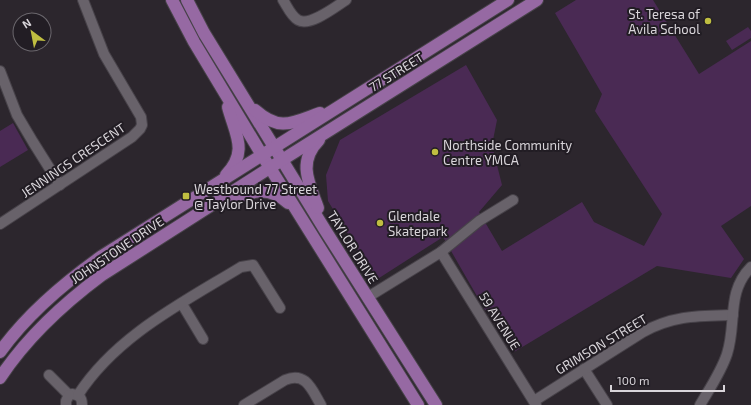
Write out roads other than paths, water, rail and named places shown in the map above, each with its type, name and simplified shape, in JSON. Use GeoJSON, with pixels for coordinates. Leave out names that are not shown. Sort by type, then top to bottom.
{"type":"FeatureCollection","features":[{"type":"Feature","properties":{"kind":"main road"},"geometry":{"type":"LineString","coordinates":[[172,0],[194,42],[269,167],[418,405]]}},
{"type":"Feature","properties":{"kind":"main road","name":"TAYLOR DRIVE"},"geometry":{"type":"LineString","coordinates":[[187,0],[204,33],[325,230],[436,405]]}},
{"type":"Feature","properties":{"kind":"main road","name":"77 STREET"},"geometry":{"type":"LineString","coordinates":[[262,155],[344,105],[508,0]]}},
{"type":"Feature","properties":{"kind":"main road","name":"77 STREET"},"geometry":{"type":"LineString","coordinates":[[269,167],[537,0]]}},
{"type":"Feature","properties":{"kind":"main road"},"geometry":{"type":"LineString","coordinates":[[218,183],[231,169],[239,154],[238,139],[224,92]]}},
{"type":"Feature","properties":{"kind":"main road"},"geometry":{"type":"LineString","coordinates":[[247,103],[264,118],[278,124],[305,119],[344,105]]}},
{"type":"Feature","properties":{"kind":"main road"},"geometry":{"type":"LineString","coordinates":[[325,230],[307,176],[305,163],[310,150],[335,126]]}},
{"type":"Feature","properties":{"kind":"main road","name":"JOHNSTONE DRIVE"},"geometry":{"type":"LineString","coordinates":[[0,352],[14,334],[45,302],[87,267],[262,155]]}},
{"type":"Feature","properties":{"kind":"main road","name":"JOHNSTONE DRIVE"},"geometry":{"type":"LineString","coordinates":[[0,378],[26,344],[44,324],[73,297],[111,268],[269,167]]}},
{"type":"Feature","properties":{"kind":"main road"},"geometry":{"type":"LineString","coordinates":[[196,215],[238,197],[250,193],[267,191],[281,196],[296,211]]}},
{"type":"Feature","properties":{"kind":"street","name":"JENNINGS CRESCENT"},"geometry":{"type":"LineString","coordinates":[[0,224],[132,137],[142,125],[139,114],[104,54],[83,0]]}},
{"type":"Feature","properties":{"kind":"street"},"geometry":{"type":"LineString","coordinates":[[283,0],[295,18],[306,22],[314,20],[346,0]]}},
{"type":"Feature","properties":{"kind":"street"},"geometry":{"type":"LineString","coordinates":[[0,71],[17,115],[32,142],[60,185]]}},
{"type":"Feature","properties":{"kind":"street"},"geometry":{"type":"LineString","coordinates":[[368,297],[441,252],[479,221],[513,200]]}},
{"type":"Feature","properties":{"kind":"street","name":"59 AVENUE"},"geometry":{"type":"LineString","coordinates":[[441,252],[535,403]]}},
{"type":"Feature","properties":{"kind":"street"},"geometry":{"type":"LineString","coordinates":[[71,398],[103,362],[136,333],[241,267],[253,265],[280,308]]}},
{"type":"Feature","properties":{"kind":"street"},"geometry":{"type":"LineString","coordinates":[[700,405],[727,354],[731,333],[734,298],[742,278],[751,267]]}},
{"type":"Feature","properties":{"kind":"street"},"geometry":{"type":"LineString","coordinates":[[182,304],[203,339]]}},
{"type":"Feature","properties":{"kind":"street","name":"GRIMSON STREET"},"geometry":{"type":"LineString","coordinates":[[535,403],[584,369],[643,332],[660,324],[684,318],[733,315]]}},
{"type":"Feature","properties":{"kind":"street"},"geometry":{"type":"LineString","coordinates":[[584,369],[607,405]]}},
{"type":"Feature","properties":{"kind":"street"},"geometry":{"type":"LineString","coordinates":[[49,375],[71,398],[81,398],[82,405]]}},
{"type":"Feature","properties":{"kind":"street"},"geometry":{"type":"LineString","coordinates":[[244,405],[284,380],[291,377],[297,377],[302,378],[309,385],[321,405]]}},
{"type":"Feature","properties":{"kind":"place","name":"St. Teresa of Avila School"},"geometry":{"type":"Point","coordinates":[708,21]}},
{"type":"Feature","properties":{"kind":"place","name":"Northside Community Centre YMCA"},"geometry":{"type":"Point","coordinates":[435,152]}},
{"type":"Feature","properties":{"kind":"place","name":"Westbound 77 Street @ Taylor Drive"},"geometry":{"type":"Point","coordinates":[186,196]}},
{"type":"Feature","properties":{"kind":"place","name":"Glendale Skatepark"},"geometry":{"type":"Point","coordinates":[380,223]}}]}
